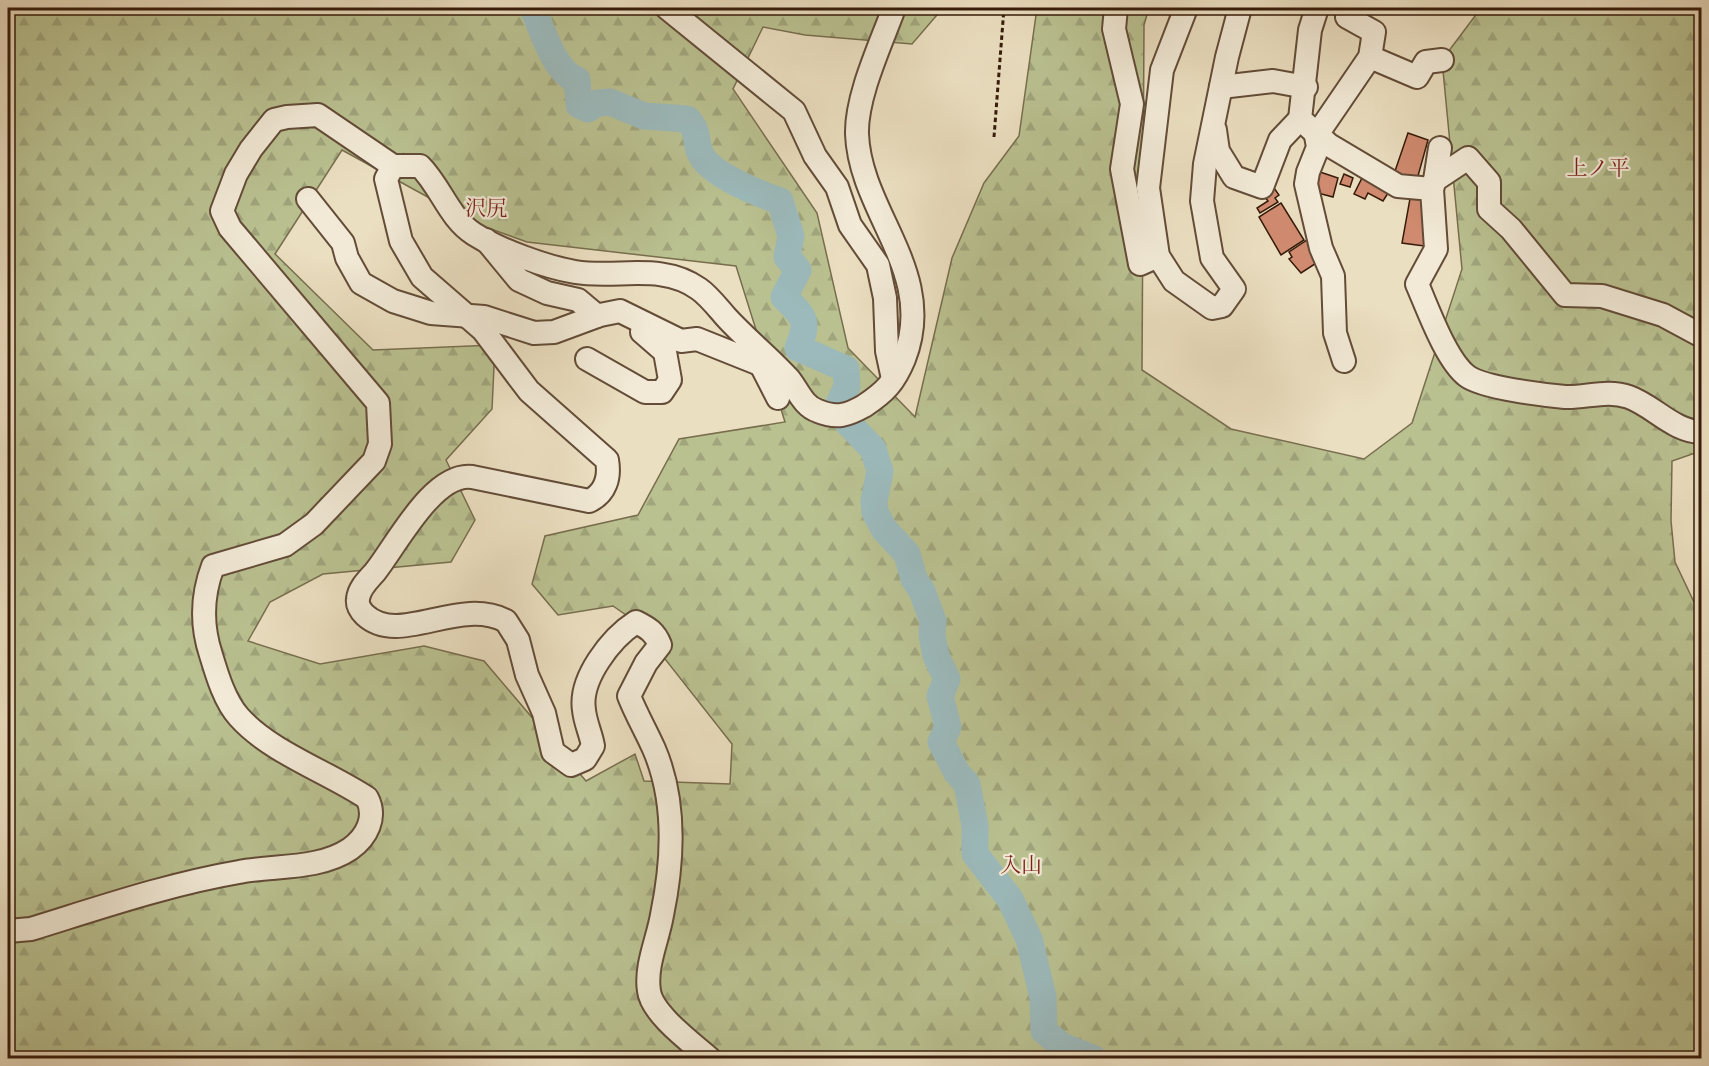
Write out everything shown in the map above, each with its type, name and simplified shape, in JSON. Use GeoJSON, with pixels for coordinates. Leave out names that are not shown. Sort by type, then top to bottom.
{"type":"FeatureCollection","features":[{"type":"Feature","properties":{"kind":"street"},"geometry":{"type":"LineString","coordinates":[[667,8],[794,111],[815,156],[837,187],[850,225],[878,265],[885,298],[887,351],[893,379]]}},
{"type":"Feature","properties":{"kind":"street"},"geometry":{"type":"LineString","coordinates":[[8,931],[31,929],[197,881],[331,858],[352,848],[370,824],[372,812],[367,798],[264,738],[238,717],[216,673],[206,638],[203,609],[213,566],[285,545],[307,529],[374,461],[380,444],[378,403],[230,228],[222,211],[225,199],[251,149],[274,120],[287,117],[318,116],[393,166],[420,166],[433,179],[459,224],[486,240],[534,260],[576,272],[652,273],[676,276],[700,289],[751,344],[789,379],[806,403],[816,411],[847,416],[885,392],[909,346],[911,290],[863,165],[857,134],[859,111],[894,8]]}},
{"type":"Feature","properties":{"kind":"street"},"geometry":{"type":"LineString","coordinates":[[1116,8],[1114,29],[1132,105],[1122,169],[1140,264],[1158,256]]}},
{"type":"Feature","properties":{"kind":"street"},"geometry":{"type":"LineString","coordinates":[[1186,8],[1162,70],[1148,188],[1158,256],[1174,281],[1212,308],[1222,306],[1234,289],[1212,258],[1202,201],[1205,164],[1240,8]]}},
{"type":"Feature","properties":{"kind":"street"},"geometry":{"type":"LineString","coordinates":[[1212,126],[1218,134],[1218,151],[1234,177],[1262,187],[1280,140],[1300,120],[1306,87],[1310,30],[1317,8]]}},
{"type":"Feature","properties":{"kind":"street"},"geometry":{"type":"LineString","coordinates":[[1344,361],[1335,333],[1333,276],[1322,248],[1306,184],[1318,147],[1316,136],[1370,57],[1374,32],[1347,17],[1352,8]]}},
{"type":"Feature","properties":{"kind":"street"},"geometry":{"type":"LineString","coordinates":[[1370,57],[1417,77],[1426,62],[1442,60]]}},
{"type":"Feature","properties":{"kind":"street"},"geometry":{"type":"LineString","coordinates":[[1221,87],[1273,81],[1306,87]]}},
{"type":"Feature","properties":{"kind":"street"},"geometry":{"type":"LineString","coordinates":[[1300,120],[1316,136],[1398,186],[1433,184],[1468,158],[1489,182],[1489,209],[1511,229],[1565,295],[1602,296],[1663,315],[1701,336]]}},
{"type":"Feature","properties":{"kind":"street"},"geometry":{"type":"LineString","coordinates":[[1440,148],[1433,184],[1436,249],[1417,284],[1456,366],[1469,377],[1513,390],[1567,397],[1602,393],[1628,397],[1690,432],[1701,432]]}},
{"type":"Feature","properties":{"kind":"street"},"geometry":{"type":"LineString","coordinates":[[393,166],[386,179],[401,241],[422,277],[483,330],[529,391],[607,460],[607,481],[597,497],[589,501],[472,477],[456,478],[406,525],[363,587],[358,599],[359,606],[367,616],[386,626],[428,622],[478,612],[506,621],[518,640],[527,675],[544,713],[553,752],[571,765],[585,759],[593,746],[584,711],[584,694],[598,662],[621,632],[636,622],[652,630],[660,645],[646,663],[628,696],[654,750],[662,773],[667,794],[671,841],[663,914],[652,957],[649,990],[661,1013],[709,1059]]}},
{"type":"Feature","properties":{"kind":"street"},"geometry":{"type":"LineString","coordinates":[[308,199],[343,243],[347,258],[361,283],[403,304],[431,313],[484,317],[534,333],[554,332],[597,316],[620,311],[681,341],[697,339],[762,365]]}},
{"type":"Feature","properties":{"kind":"street"},"geometry":{"type":"LineString","coordinates":[[486,240],[519,280],[548,293],[578,300],[597,316]]}},
{"type":"Feature","properties":{"kind":"street"},"geometry":{"type":"LineString","coordinates":[[587,358],[645,392],[662,392],[670,380],[665,352],[631,323],[632,317]]}},
{"type":"Feature","properties":{"kind":"street"},"geometry":{"type":"LineString","coordinates":[[751,344],[778,398]]}},
{"type":"Feature","properties":{"kind":"path"},"geometry":{"type":"LineString","coordinates":[[994,137],[1004,8]]}},
{"type":"Feature","properties":{"kind":"green space"},"geometry":{"type":"Polygon","coordinates":[[[8,8],[943,8],[912,44],[805,35],[763,27],[733,89],[817,213],[848,348],[915,417],[952,258],[984,183],[1019,136],[1037,8],[1149,8],[1144,25],[1142,370],[1231,429],[1364,459],[1412,423],[1462,269],[1442,60],[1481,8],[1701,8],[1701,451],[1672,461],[1671,521],[1675,562],[1701,617],[1701,1058],[8,1058],[8,8]],[[342,150],[275,254],[373,350],[495,345],[492,409],[446,460],[475,520],[451,562],[323,574],[270,602],[248,641],[320,664],[424,646],[484,661],[586,781],[635,754],[644,781],[730,784],[732,744],[636,622],[613,606],[558,615],[532,584],[545,536],[638,515],[679,439],[785,422],[736,266],[527,242],[477,224],[342,150]]]}},
{"type":"Feature","properties":{"kind":"building"},"geometry":{"type":"Polygon","coordinates":[[[1408,133],[1428,140],[1416,183],[1393,177],[1408,133]]]}},
{"type":"Feature","properties":{"kind":"building"},"geometry":{"type":"Polygon","coordinates":[[[1320,172],[1338,178],[1333,197],[1314,192],[1320,172]]]}},
{"type":"Feature","properties":{"kind":"building"},"geometry":{"type":"Polygon","coordinates":[[[1344,174],[1353,178],[1350,187],[1340,184],[1344,174]]]}},
{"type":"Feature","properties":{"kind":"building"},"geometry":{"type":"Polygon","coordinates":[[[1362,178],[1390,190],[1383,201],[1368,193],[1365,199],[1354,194],[1362,178]]]}},
{"type":"Feature","properties":{"kind":"building"},"geometry":{"type":"Polygon","coordinates":[[[1274,188],[1279,195],[1275,198],[1278,202],[1260,213],[1257,208],[1268,201],[1264,196],[1274,188]]]}},
{"type":"Feature","properties":{"kind":"building"},"geometry":{"type":"Polygon","coordinates":[[[1411,193],[1428,195],[1424,246],[1402,243],[1411,193]]]}},
{"type":"Feature","properties":{"kind":"building"},"geometry":{"type":"Polygon","coordinates":[[[1281,203],[1304,240],[1281,255],[1259,217],[1281,203]]]}},
{"type":"Feature","properties":{"kind":"building"},"geometry":{"type":"Polygon","coordinates":[[[1307,240],[1321,260],[1301,273],[1289,259],[1292,257],[1289,252],[1307,240]]]}},
{"type":"Feature","properties":{"kind":"waterway"},"geometry":{"type":"LineString","coordinates":[[533,8],[555,59],[569,75],[577,80],[579,105],[588,109],[598,103],[610,102],[644,116],[687,119],[695,131],[698,149],[705,161],[724,176],[780,201],[791,236],[787,257],[798,270],[784,297],[803,320],[803,331],[798,348],[846,369],[847,386],[839,404],[848,423],[873,449],[880,471],[874,501],[875,512],[884,529],[907,554],[914,579],[922,591],[933,621],[932,635],[936,656],[947,679],[940,696],[948,727],[941,742],[957,773],[967,784],[975,826],[975,854],[1010,899],[1029,939],[1043,997],[1044,1031],[1062,1046],[1093,1058]]}},
{"type":"Feature","properties":{"kind":"district","name":"上ノ平"},"geometry":{"type":"Point","coordinates":[1598,168]}},
{"type":"Feature","properties":{"kind":"district","name":"沢尻"},"geometry":{"type":"Point","coordinates":[486,208]}},
{"type":"Feature","properties":{"kind":"district","name":"入山"},"geometry":{"type":"Point","coordinates":[1021,865]}}]}
